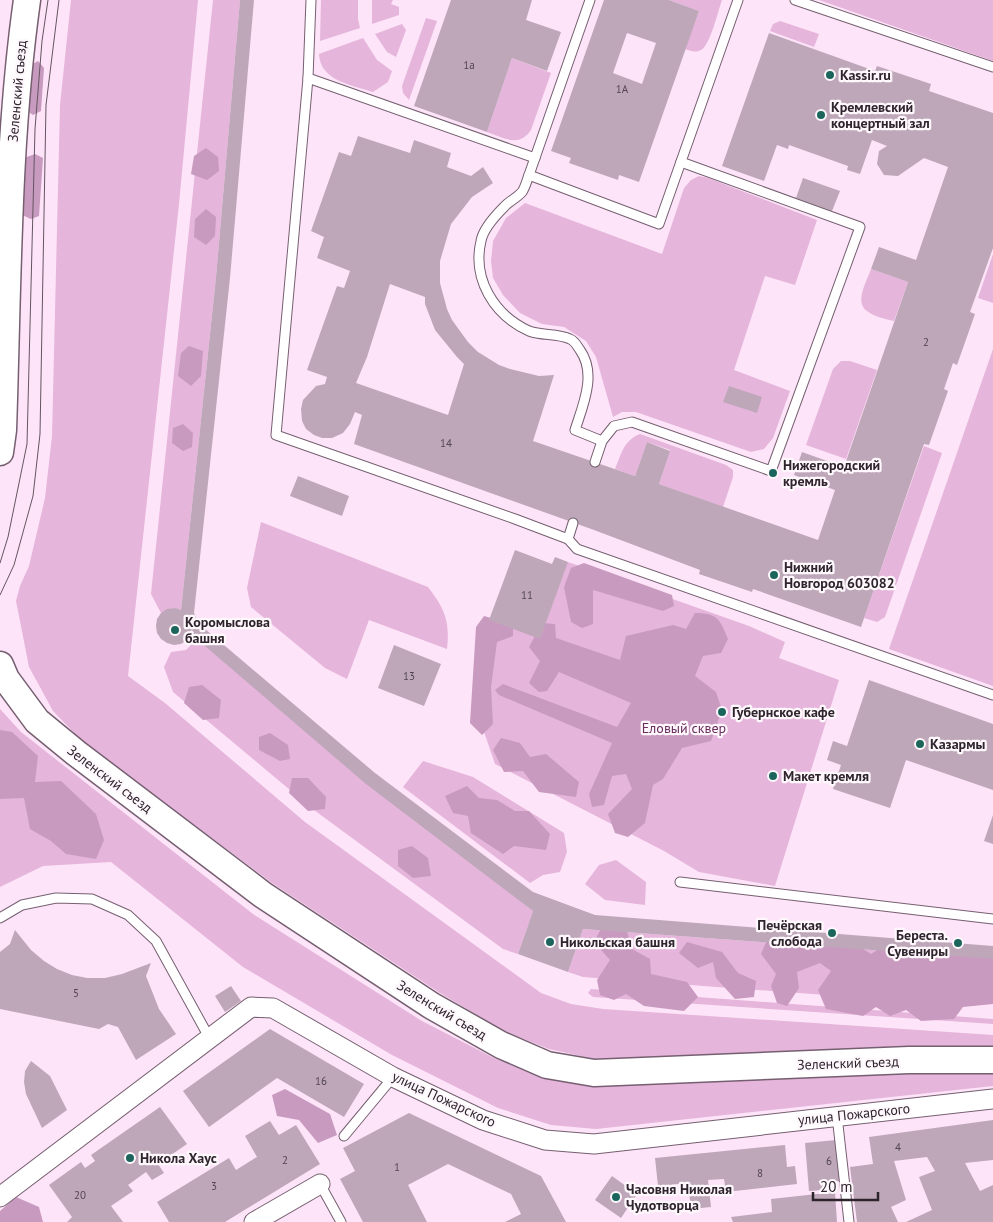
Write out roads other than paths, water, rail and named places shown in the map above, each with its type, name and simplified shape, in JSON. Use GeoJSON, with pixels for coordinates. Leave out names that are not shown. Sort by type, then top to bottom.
{"type":"FeatureCollection","features":[{"type":"Feature","properties":{"kind":"main road","name":"Зеленский съезд"},"geometry":{"type":"LineString","coordinates":[[0,452],[3,430],[12,168],[20,49],[26,0]]}},
{"type":"Feature","properties":{"kind":"main road","name":"Зеленский съезд"},"geometry":{"type":"LineString","coordinates":[[0,665],[6,679],[37,721],[76,753],[263,895],[432,1006],[501,1046],[547,1065],[594,1073],[909,1060],[993,1060]]}},
{"type":"Feature","properties":{"kind":"street","name":"улица Пожарского"},"geometry":{"type":"LineString","coordinates":[[0,1197],[251,1007],[273,1008],[393,1077],[483,1120],[545,1140],[594,1144],[993,1099]]}},
{"type":"Feature","properties":{"kind":"street"},"geometry":{"type":"LineString","coordinates":[[254,1222],[320,1184]]}},
{"type":"Feature","properties":{"kind":"lane"},"geometry":{"type":"LineString","coordinates":[[311,0],[308,78],[276,436],[515,519],[568,539],[577,549],[993,696]]}},
{"type":"Feature","properties":{"kind":"lane"},"geometry":{"type":"LineString","coordinates":[[590,0],[522,192],[504,206],[488,225],[481,238],[479,254],[481,275],[491,300],[509,318],[530,331],[544,335],[563,336],[573,340],[583,354],[588,368],[587,391],[575,430],[602,441]]}},
{"type":"Feature","properties":{"kind":"lane"},"geometry":{"type":"LineString","coordinates":[[529,175],[659,224],[738,0]]}},
{"type":"Feature","properties":{"kind":"lane"},"geometry":{"type":"LineString","coordinates":[[795,0],[993,67]]}},
{"type":"Feature","properties":{"kind":"lane"},"geometry":{"type":"LineString","coordinates":[[308,78],[535,158]]}},
{"type":"Feature","properties":{"kind":"lane"},"geometry":{"type":"LineString","coordinates":[[595,462],[602,441],[614,426],[632,422],[771,471],[860,227],[681,162]]}},
{"type":"Feature","properties":{"kind":"lane"},"geometry":{"type":"LineString","coordinates":[[568,539],[574,523]]}},
{"type":"Feature","properties":{"kind":"lane"},"geometry":{"type":"LineString","coordinates":[[680,882],[993,919]]}},
{"type":"Feature","properties":{"kind":"lane"},"geometry":{"type":"LineString","coordinates":[[0,918],[22,905],[56,898],[92,899],[128,915],[156,941],[210,1039]]}},
{"type":"Feature","properties":{"kind":"lane"},"geometry":{"type":"LineString","coordinates":[[344,1136],[393,1077]]}},
{"type":"Feature","properties":{"kind":"lane"},"geometry":{"type":"LineString","coordinates":[[837,1116],[849,1222]]}},
{"type":"Feature","properties":{"kind":"lane"},"geometry":{"type":"LineString","coordinates":[[320,1184],[341,1222]]}},
{"type":"Feature","properties":{"kind":"tram line"},"geometry":{"type":"LineString","coordinates":[[0,563],[8,537],[27,444],[35,129],[42,41],[48,0]]}},
{"type":"Feature","properties":{"kind":"tram line"},"geometry":{"type":"LineString","coordinates":[[0,595],[14,565],[33,496],[40,434],[46,105],[59,0]]}},
{"type":"Feature","properties":{"kind":"place","name":"Kassir.ru"},"geometry":{"type":"Point","coordinates":[830,75]}},
{"type":"Feature","properties":{"kind":"place","name":"Кремлевский концертный зал"},"geometry":{"type":"Point","coordinates":[821,115]}},
{"type":"Feature","properties":{"kind":"place","name":"Нижегородский кремль"},"geometry":{"type":"Point","coordinates":[773,473]}},
{"type":"Feature","properties":{"kind":"place","name":"Нижний Новгород 603082"},"geometry":{"type":"Point","coordinates":[774,575]}},
{"type":"Feature","properties":{"kind":"place","name":"Коромыслова башня"},"geometry":{"type":"Point","coordinates":[175,630]}},
{"type":"Feature","properties":{"kind":"place","name":"Губернское кафе"},"geometry":{"type":"Point","coordinates":[722,712]}},
{"type":"Feature","properties":{"kind":"place","name":"Казармы"},"geometry":{"type":"Point","coordinates":[920,744]}},
{"type":"Feature","properties":{"kind":"place","name":"Макет кремля"},"geometry":{"type":"Point","coordinates":[773,776]}},
{"type":"Feature","properties":{"kind":"place","name":"Печёрская слобода"},"geometry":{"type":"Point","coordinates":[832,933]}},
{"type":"Feature","properties":{"kind":"place","name":"Никольская башня"},"geometry":{"type":"Point","coordinates":[550,942]}},
{"type":"Feature","properties":{"kind":"place","name":"Береста. Сувениры"},"geometry":{"type":"Point","coordinates":[958,943]}},
{"type":"Feature","properties":{"kind":"place","name":"Никола Хаус"},"geometry":{"type":"Point","coordinates":[130,1158]}},
{"type":"Feature","properties":{"kind":"place","name":"Часовня Николая Чудотворца"},"geometry":{"type":"Point","coordinates":[616,1197]}},
{"type":"Feature","properties":{"kind":"park label","name":"Еловый сквер"},"geometry":{"type":"Point","coordinates":[684,728]}}]}
